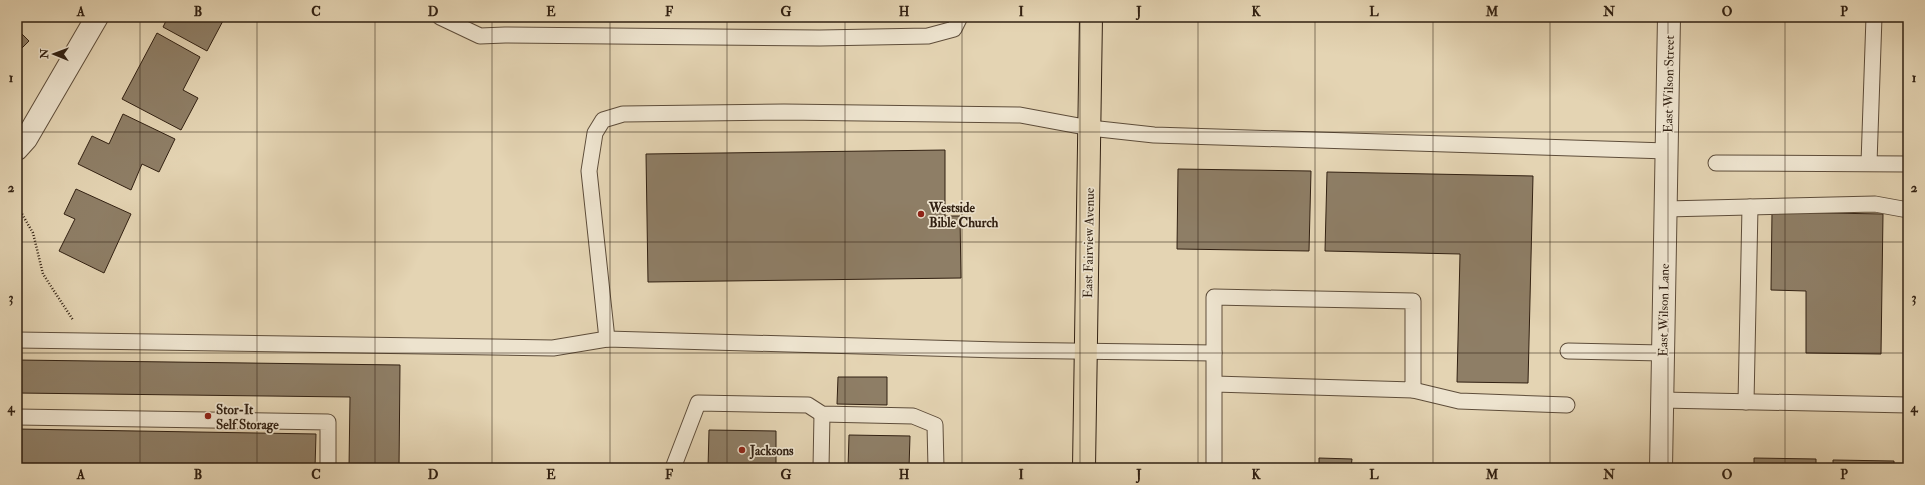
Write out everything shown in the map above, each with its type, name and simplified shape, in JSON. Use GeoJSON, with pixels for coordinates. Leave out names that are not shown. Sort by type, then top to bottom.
{"type":"FeatureCollection","features":[{"type":"Feature","properties":{"kind":"main road","name":"East Fairview Avenue"},"geometry":{"type":"LineString","coordinates":[[1084,468],[1091,17]]}},
{"type":"Feature","properties":{"kind":"street"},"geometry":{"type":"LineString","coordinates":[[17,149],[26,139],[97,17]]}},
{"type":"Feature","properties":{"kind":"street","name":"East Wilson Street"},"geometry":{"type":"LineString","coordinates":[[1667,151],[1669,17]]}},
{"type":"Feature","properties":{"kind":"street","name":"East Wilson Lane"},"geometry":{"type":"LineString","coordinates":[[1661,468],[1667,151]]}},
{"type":"Feature","properties":{"kind":"lane"},"geometry":{"type":"LineString","coordinates":[[440,17],[480,36],[505,34],[820,38],[928,36],[954,29],[960,17]]}},
{"type":"Feature","properties":{"kind":"lane"},"geometry":{"type":"LineString","coordinates":[[1869,163],[1874,17]]}},
{"type":"Feature","properties":{"kind":"lane"},"geometry":{"type":"LineString","coordinates":[[607,339],[589,171],[595,133],[603,120],[623,114],[784,112],[1020,115],[1090,128],[1154,135],[1667,151]]}},
{"type":"Feature","properties":{"kind":"lane"},"geometry":{"type":"LineString","coordinates":[[1716,163],[1908,164]]}},
{"type":"Feature","properties":{"kind":"lane"},"geometry":{"type":"LineString","coordinates":[[1666,208],[1875,204],[1908,210]]}},
{"type":"Feature","properties":{"kind":"lane"},"geometry":{"type":"LineString","coordinates":[[1746,402],[1750,207]]}},
{"type":"Feature","properties":{"kind":"lane"},"geometry":{"type":"LineString","coordinates":[[1214,468],[1214,297],[1412,301],[1413,390]]}},
{"type":"Feature","properties":{"kind":"lane"},"geometry":{"type":"LineString","coordinates":[[17,340],[553,348],[607,339],[1086,352],[1214,353]]}},
{"type":"Feature","properties":{"kind":"lane"},"geometry":{"type":"LineString","coordinates":[[1568,351],[1662,353]]}},
{"type":"Feature","properties":{"kind":"lane"},"geometry":{"type":"LineString","coordinates":[[1215,384],[1413,390],[1459,400],[1567,405]]}},
{"type":"Feature","properties":{"kind":"lane"},"geometry":{"type":"LineString","coordinates":[[1662,400],[1908,405]]}},
{"type":"Feature","properties":{"kind":"lane"},"geometry":{"type":"LineString","coordinates":[[673,468],[698,403],[808,406],[822,414],[914,416],[935,425],[936,468]]}},
{"type":"Feature","properties":{"kind":"lane"},"geometry":{"type":"LineString","coordinates":[[821,468],[822,414]]}},
{"type":"Feature","properties":{"kind":"lane"},"geometry":{"type":"LineString","coordinates":[[17,417],[328,422],[328,468]]}},
{"type":"Feature","properties":{"kind":"path"},"geometry":{"type":"LineString","coordinates":[[22,214],[33,233],[43,274],[81,331],[81,341]]}},
{"type":"Feature","properties":{"kind":"building"},"geometry":{"type":"Polygon","coordinates":[[[168,17],[225,17],[207,51],[163,27],[168,17]]]}},
{"type":"Feature","properties":{"kind":"building"},"geometry":{"type":"Polygon","coordinates":[[[17,29],[29,41],[17,53],[17,29]]]}},
{"type":"Feature","properties":{"kind":"building"},"geometry":{"type":"Polygon","coordinates":[[[157,33],[200,57],[183,90],[198,98],[181,130],[122,99],[157,33]]]}},
{"type":"Feature","properties":{"kind":"building"},"geometry":{"type":"Polygon","coordinates":[[[123,114],[175,139],[159,172],[142,164],[131,190],[78,164],[92,136],[109,144],[123,114]]]}},
{"type":"Feature","properties":{"kind":"building"},"geometry":{"type":"Polygon","coordinates":[[[945,150],[945,216],[960,216],[961,278],[648,282],[646,154],[945,150]]]}},
{"type":"Feature","properties":{"kind":"building"},"geometry":{"type":"Polygon","coordinates":[[[1178,169],[1311,171],[1309,251],[1177,249],[1178,169]]]}},
{"type":"Feature","properties":{"kind":"building"},"geometry":{"type":"Polygon","coordinates":[[[1327,172],[1533,176],[1528,383],[1457,382],[1460,254],[1325,251],[1327,172]]]}},
{"type":"Feature","properties":{"kind":"building"},"geometry":{"type":"Polygon","coordinates":[[[76,189],[131,214],[104,273],[59,251],[75,219],[64,214],[76,189]]]}},
{"type":"Feature","properties":{"kind":"building"},"geometry":{"type":"Polygon","coordinates":[[[1772,212],[1883,214],[1881,354],[1806,353],[1806,291],[1771,290],[1772,212]]]}},
{"type":"Feature","properties":{"kind":"building"},"geometry":{"type":"Polygon","coordinates":[[[17,360],[400,365],[399,468],[349,468],[350,397],[17,393],[17,360]]]}},
{"type":"Feature","properties":{"kind":"building"},"geometry":{"type":"Polygon","coordinates":[[[838,377],[887,377],[887,405],[837,404],[838,377]]]}},
{"type":"Feature","properties":{"kind":"building"},"geometry":{"type":"Polygon","coordinates":[[[17,429],[316,434],[315,468],[17,468],[17,429]]]}},
{"type":"Feature","properties":{"kind":"building","name":"Jacksons"},"geometry":{"type":"Polygon","coordinates":[[[709,430],[776,431],[776,468],[708,468],[709,430]]]}},
{"type":"Feature","properties":{"kind":"building"},"geometry":{"type":"Polygon","coordinates":[[[849,435],[910,436],[909,468],[848,468],[849,435]]]}},
{"type":"Feature","properties":{"kind":"building"},"geometry":{"type":"Polygon","coordinates":[[[1319,458],[1352,459],[1351,468],[1319,468],[1319,458]]]}},
{"type":"Feature","properties":{"kind":"building"},"geometry":{"type":"Polygon","coordinates":[[[1754,458],[1816,459],[1816,468],[1754,468],[1754,458]]]}},
{"type":"Feature","properties":{"kind":"building"},"geometry":{"type":"Polygon","coordinates":[[[1833,460],[1894,461],[1894,468],[1833,468],[1833,460]]]}},
{"type":"Feature","properties":{"kind":"place","name":"Westside Bible Church"},"geometry":{"type":"Point","coordinates":[921,214]}},
{"type":"Feature","properties":{"kind":"place","name":"Stor-It Self Storage"},"geometry":{"type":"Point","coordinates":[208,416]}},
{"type":"Feature","properties":{"kind":"place","name":"Jacksons"},"geometry":{"type":"Point","coordinates":[742,450]}}]}
